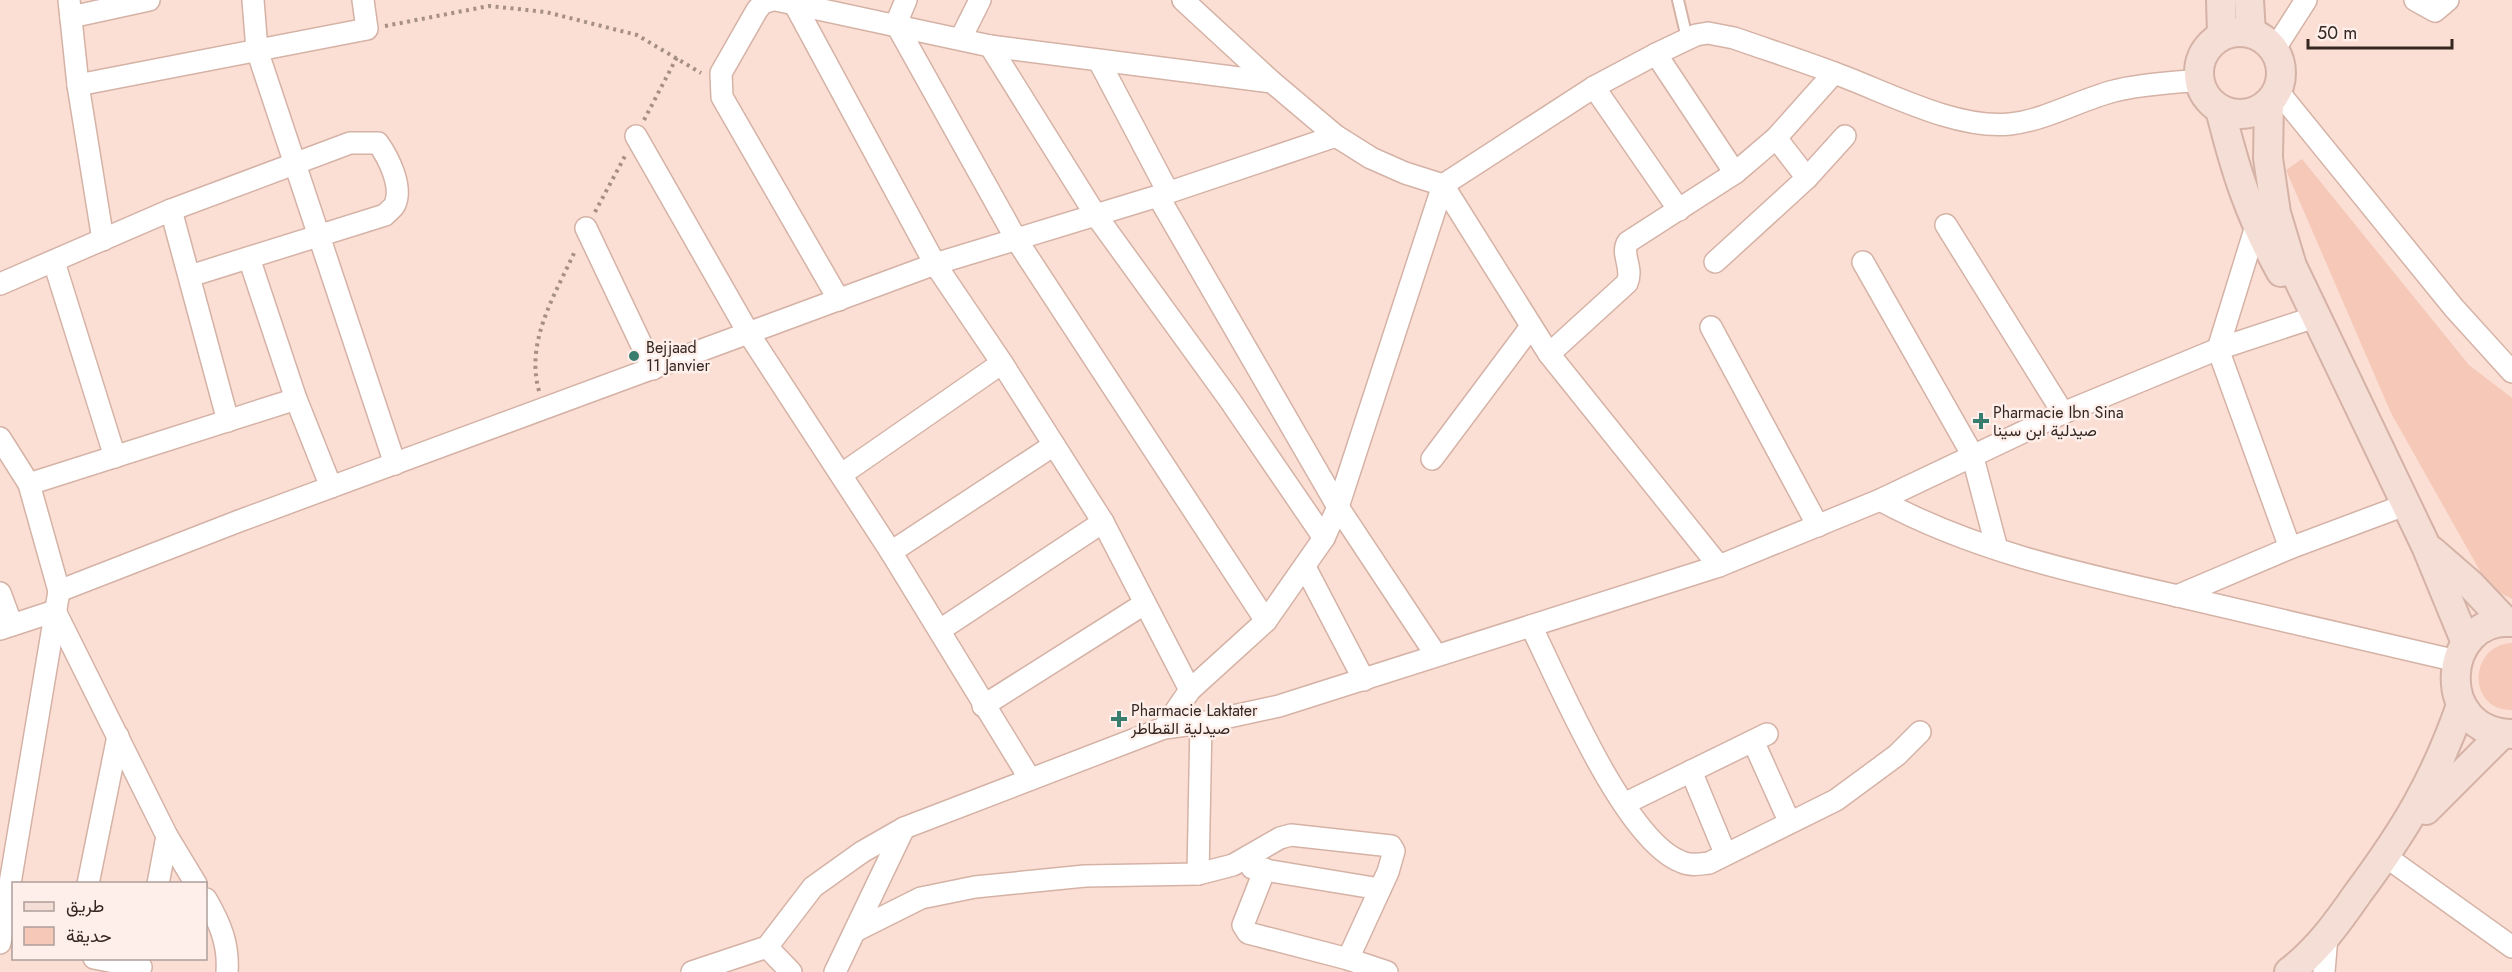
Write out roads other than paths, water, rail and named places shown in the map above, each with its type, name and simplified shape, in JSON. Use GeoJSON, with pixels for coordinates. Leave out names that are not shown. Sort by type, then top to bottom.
{"type":"FeatureCollection","features":[{"type":"Feature","properties":{"kind":"main road"},"geometry":{"type":"LineString","coordinates":[[2222,0],[2222,35]]}},
{"type":"Feature","properties":{"kind":"main road"},"geometry":{"type":"LineString","coordinates":[[2249,0],[2262,41],[2281,70],[2273,96],[2268,158],[2276,213],[2292,266],[2314,317],[2426,546],[2462,652]]}},
{"type":"Feature","properties":{"kind":"main road"},"geometry":{"type":"LineString","coordinates":[[2262,41],[2236,32],[2222,35],[2208,46],[2200,62],[2199,80],[2206,97],[2220,109],[2237,114],[2254,111],[2273,96]]}},
{"type":"Feature","properties":{"kind":"main road"},"geometry":{"type":"LineString","coordinates":[[2220,109],[2240,187],[2256,226],[2282,273],[2314,317]]}},
{"type":"Feature","properties":{"kind":"main road"},"geometry":{"type":"LineString","coordinates":[[2426,546],[2509,622]]}},
{"type":"Feature","properties":{"kind":"main road"},"geometry":{"type":"LineString","coordinates":[[2507,734],[2485,729],[2472,719],[2461,705],[2454,684],[2462,652],[2484,629],[2509,622]]}},
{"type":"Feature","properties":{"kind":"main road"},"geometry":{"type":"LineString","coordinates":[[2289,972],[2327,936],[2392,847],[2434,777],[2461,705]]}},
{"type":"Feature","properties":{"kind":"main road"},"geometry":{"type":"LineString","coordinates":[[2392,847],[2507,734]]}},
{"type":"Feature","properties":{"kind":"street"},"geometry":{"type":"LineString","coordinates":[[104,240],[78,85],[70,9],[148,0]]}},
{"type":"Feature","properties":{"kind":"street"},"geometry":{"type":"LineString","coordinates":[[253,0],[258,50],[395,464]]}},
{"type":"Feature","properties":{"kind":"street"},"geometry":{"type":"LineString","coordinates":[[78,85],[367,29],[363,0]]}},
{"type":"Feature","properties":{"kind":"street"},"geometry":{"type":"LineString","coordinates":[[896,24],[906,0]]}},
{"type":"Feature","properties":{"kind":"street"},"geometry":{"type":"LineString","coordinates":[[961,38],[980,0]]}},
{"type":"Feature","properties":{"kind":"street"},"geometry":{"type":"LineString","coordinates":[[1183,0],[1272,82],[1336,136],[1379,162],[1443,185],[1530,328],[1719,566]]}},
{"type":"Feature","properties":{"kind":"street"},"geometry":{"type":"LineString","coordinates":[[2262,41],[2306,0]]}},
{"type":"Feature","properties":{"kind":"street"},"geometry":{"type":"LineString","coordinates":[[2415,0],[2435,11],[2448,0]]}},
{"type":"Feature","properties":{"kind":"street"},"geometry":{"type":"LineString","coordinates":[[784,1],[935,264],[1002,363],[1103,522],[1190,690]]}},
{"type":"Feature","properties":{"kind":"street"},"geometry":{"type":"LineString","coordinates":[[839,300],[722,98],[721,73],[756,10],[784,1],[990,46],[1272,82]]}},
{"type":"Feature","properties":{"kind":"street"},"geometry":{"type":"LineString","coordinates":[[896,24],[1016,239],[1266,621]]}},
{"type":"Feature","properties":{"kind":"street"},"geometry":{"type":"LineString","coordinates":[[1164,729],[1190,690],[1266,621],[1324,538],[1338,507],[1443,185],[1594,87],[1687,38],[1708,33],[1734,38],[1932,110],[1971,121],[2009,124],[2040,118],[2113,91],[2199,80]]}},
{"type":"Feature","properties":{"kind":"street"},"geometry":{"type":"LineString","coordinates":[[990,46],[1095,214],[1229,399],[1324,538]]}},
{"type":"Feature","properties":{"kind":"street"},"geometry":{"type":"LineString","coordinates":[[1656,54],[1735,173]]}},
{"type":"Feature","properties":{"kind":"street"},"geometry":{"type":"LineString","coordinates":[[1099,61],[1163,194],[1338,507],[1436,655]]}},
{"type":"Feature","properties":{"kind":"street"},"geometry":{"type":"LineString","coordinates":[[1549,354],[1627,283],[1630,271],[1626,245],[1735,173],[1776,138],[1834,73]]}},
{"type":"Feature","properties":{"kind":"street"},"geometry":{"type":"LineString","coordinates":[[1594,87],[1678,210]]}},
{"type":"Feature","properties":{"kind":"street"},"geometry":{"type":"LineString","coordinates":[[2273,96],[2454,308],[2512,372]]}},
{"type":"Feature","properties":{"kind":"street"},"geometry":{"type":"LineString","coordinates":[[636,136],[749,334],[842,474],[940,630],[1029,779]]}},
{"type":"Feature","properties":{"kind":"street"},"geometry":{"type":"LineString","coordinates":[[0,593],[6,627],[57,601],[331,487],[935,264],[1163,194],[1336,136]]}},
{"type":"Feature","properties":{"kind":"street"},"geometry":{"type":"LineString","coordinates":[[1715,262],[1808,178],[1845,136]]}},
{"type":"Feature","properties":{"kind":"street"},"geometry":{"type":"LineString","coordinates":[[1776,138],[1808,178]]}},
{"type":"Feature","properties":{"kind":"street"},"geometry":{"type":"LineString","coordinates":[[0,284],[171,210],[350,143],[378,143],[394,179],[395,205],[385,215],[190,276]]}},
{"type":"Feature","properties":{"kind":"street"},"geometry":{"type":"LineString","coordinates":[[171,210],[228,421]]}},
{"type":"Feature","properties":{"kind":"street"},"geometry":{"type":"LineString","coordinates":[[1946,225],[2063,413]]}},
{"type":"Feature","properties":{"kind":"street"},"geometry":{"type":"LineString","coordinates":[[2256,226],[2217,349],[2290,548]]}},
{"type":"Feature","properties":{"kind":"street"},"geometry":{"type":"LineString","coordinates":[[586,228],[654,369]]}},
{"type":"Feature","properties":{"kind":"street"},"geometry":{"type":"LineString","coordinates":[[249,258],[296,399],[331,487]]}},
{"type":"Feature","properties":{"kind":"street"},"geometry":{"type":"LineString","coordinates":[[54,262],[115,457]]}},
{"type":"Feature","properties":{"kind":"street"},"geometry":{"type":"LineString","coordinates":[[1863,262],[1972,454],[1997,549]]}},
{"type":"Feature","properties":{"kind":"street"},"geometry":{"type":"LineString","coordinates":[[692,972],[767,947],[813,886],[862,852],[904,828],[1164,729],[1279,706],[1719,566],[1880,500],[1972,454],[2063,413],[2217,349],[2314,317]]}},
{"type":"Feature","properties":{"kind":"street"},"geometry":{"type":"LineString","coordinates":[[1711,327],[1818,526]]}},
{"type":"Feature","properties":{"kind":"street"},"geometry":{"type":"LineString","coordinates":[[1432,459],[1530,328]]}},
{"type":"Feature","properties":{"kind":"street"},"geometry":{"type":"LineString","coordinates":[[842,474],[1002,363]]}},
{"type":"Feature","properties":{"kind":"street"},"geometry":{"type":"LineString","coordinates":[[29,483],[296,399]]}},
{"type":"Feature","properties":{"kind":"street"},"geometry":{"type":"LineString","coordinates":[[0,438],[29,483],[57,601],[118,736],[167,836],[195,882]]}},
{"type":"Feature","properties":{"kind":"street"},"geometry":{"type":"LineString","coordinates":[[891,552],[1054,445]]}},
{"type":"Feature","properties":{"kind":"street"},"geometry":{"type":"LineString","coordinates":[[1880,500],[1919,521],[1997,549],[2123,584],[2462,652]]}},
{"type":"Feature","properties":{"kind":"street"},"geometry":{"type":"LineString","coordinates":[[2177,596],[2290,548],[2405,505]]}},
{"type":"Feature","properties":{"kind":"street"},"geometry":{"type":"LineString","coordinates":[[940,630],[1103,522]]}},
{"type":"Feature","properties":{"kind":"street"},"geometry":{"type":"LineString","coordinates":[[1305,567],[1364,680]]}},
{"type":"Feature","properties":{"kind":"street"},"geometry":{"type":"LineString","coordinates":[[0,942],[57,601]]}},
{"type":"Feature","properties":{"kind":"street"},"geometry":{"type":"LineString","coordinates":[[984,706],[1144,604]]}},
{"type":"Feature","properties":{"kind":"street"},"geometry":{"type":"LineString","coordinates":[[1531,626],[1595,757],[1624,804],[1647,835],[1670,856],[1682,863],[1697,865],[1709,862],[1836,800],[1897,755],[1920,732]]}},
{"type":"Feature","properties":{"kind":"street"},"geometry":{"type":"LineString","coordinates":[[1198,874],[1201,723]]}},
{"type":"Feature","properties":{"kind":"street"},"geometry":{"type":"LineString","coordinates":[[88,882],[118,736]]}},
{"type":"Feature","properties":{"kind":"street"},"geometry":{"type":"LineString","coordinates":[[1624,804],[1760,738],[1789,821]]}},
{"type":"Feature","properties":{"kind":"street"},"geometry":{"type":"LineString","coordinates":[[1691,771],[1725,853]]}},
{"type":"Feature","properties":{"kind":"street"},"geometry":{"type":"LineString","coordinates":[[835,972],[904,828]]}},
{"type":"Feature","properties":{"kind":"street"},"geometry":{"type":"LineString","coordinates":[[855,931],[921,898],[975,887],[1085,876],[1198,874],[1233,865],[1269,844],[1291,835],[1391,846],[1394,851],[1380,890],[1348,959]]}},
{"type":"Feature","properties":{"kind":"street"},"geometry":{"type":"LineString","coordinates":[[158,882],[167,836]]}},
{"type":"Feature","properties":{"kind":"street"},"geometry":{"type":"LineString","coordinates":[[2392,847],[2512,947]]}},
{"type":"Feature","properties":{"kind":"street"},"geometry":{"type":"LineString","coordinates":[[1233,865],[1380,890]]}},
{"type":"Feature","properties":{"kind":"street"},"geometry":{"type":"LineString","coordinates":[[1265,869],[1244,930],[1258,936],[1348,959],[1387,972]]}},
{"type":"Feature","properties":{"kind":"street"},"geometry":{"type":"LineString","coordinates":[[207,901],[225,939],[229,954],[227,972]]}},
{"type":"Feature","properties":{"kind":"street"},"geometry":{"type":"LineString","coordinates":[[2324,972],[2327,936]]}},
{"type":"Feature","properties":{"kind":"street"},"geometry":{"type":"LineString","coordinates":[[767,947],[790,972]]}},
{"type":"Feature","properties":{"kind":"street"},"geometry":{"type":"LineString","coordinates":[[106,960],[141,966]]}},
{"type":"Feature","properties":{"kind":"lane"},"geometry":{"type":"LineString","coordinates":[[1678,0],[1687,38]]}},
{"type":"Feature","properties":{"kind":"place","name":"Bejjaad 11 Janvier"},"geometry":{"type":"Point","coordinates":[634,356]}},
{"type":"Feature","properties":{"kind":"place","name":"Pharmacie Ibn Sina صيدلية ابن سينا"},"geometry":{"type":"Point","coordinates":[1981,421]}},
{"type":"Feature","properties":{"kind":"place","name":"Pharmacie Laktater صيدلية القطاطر"},"geometry":{"type":"Point","coordinates":[1119,719]}}]}
